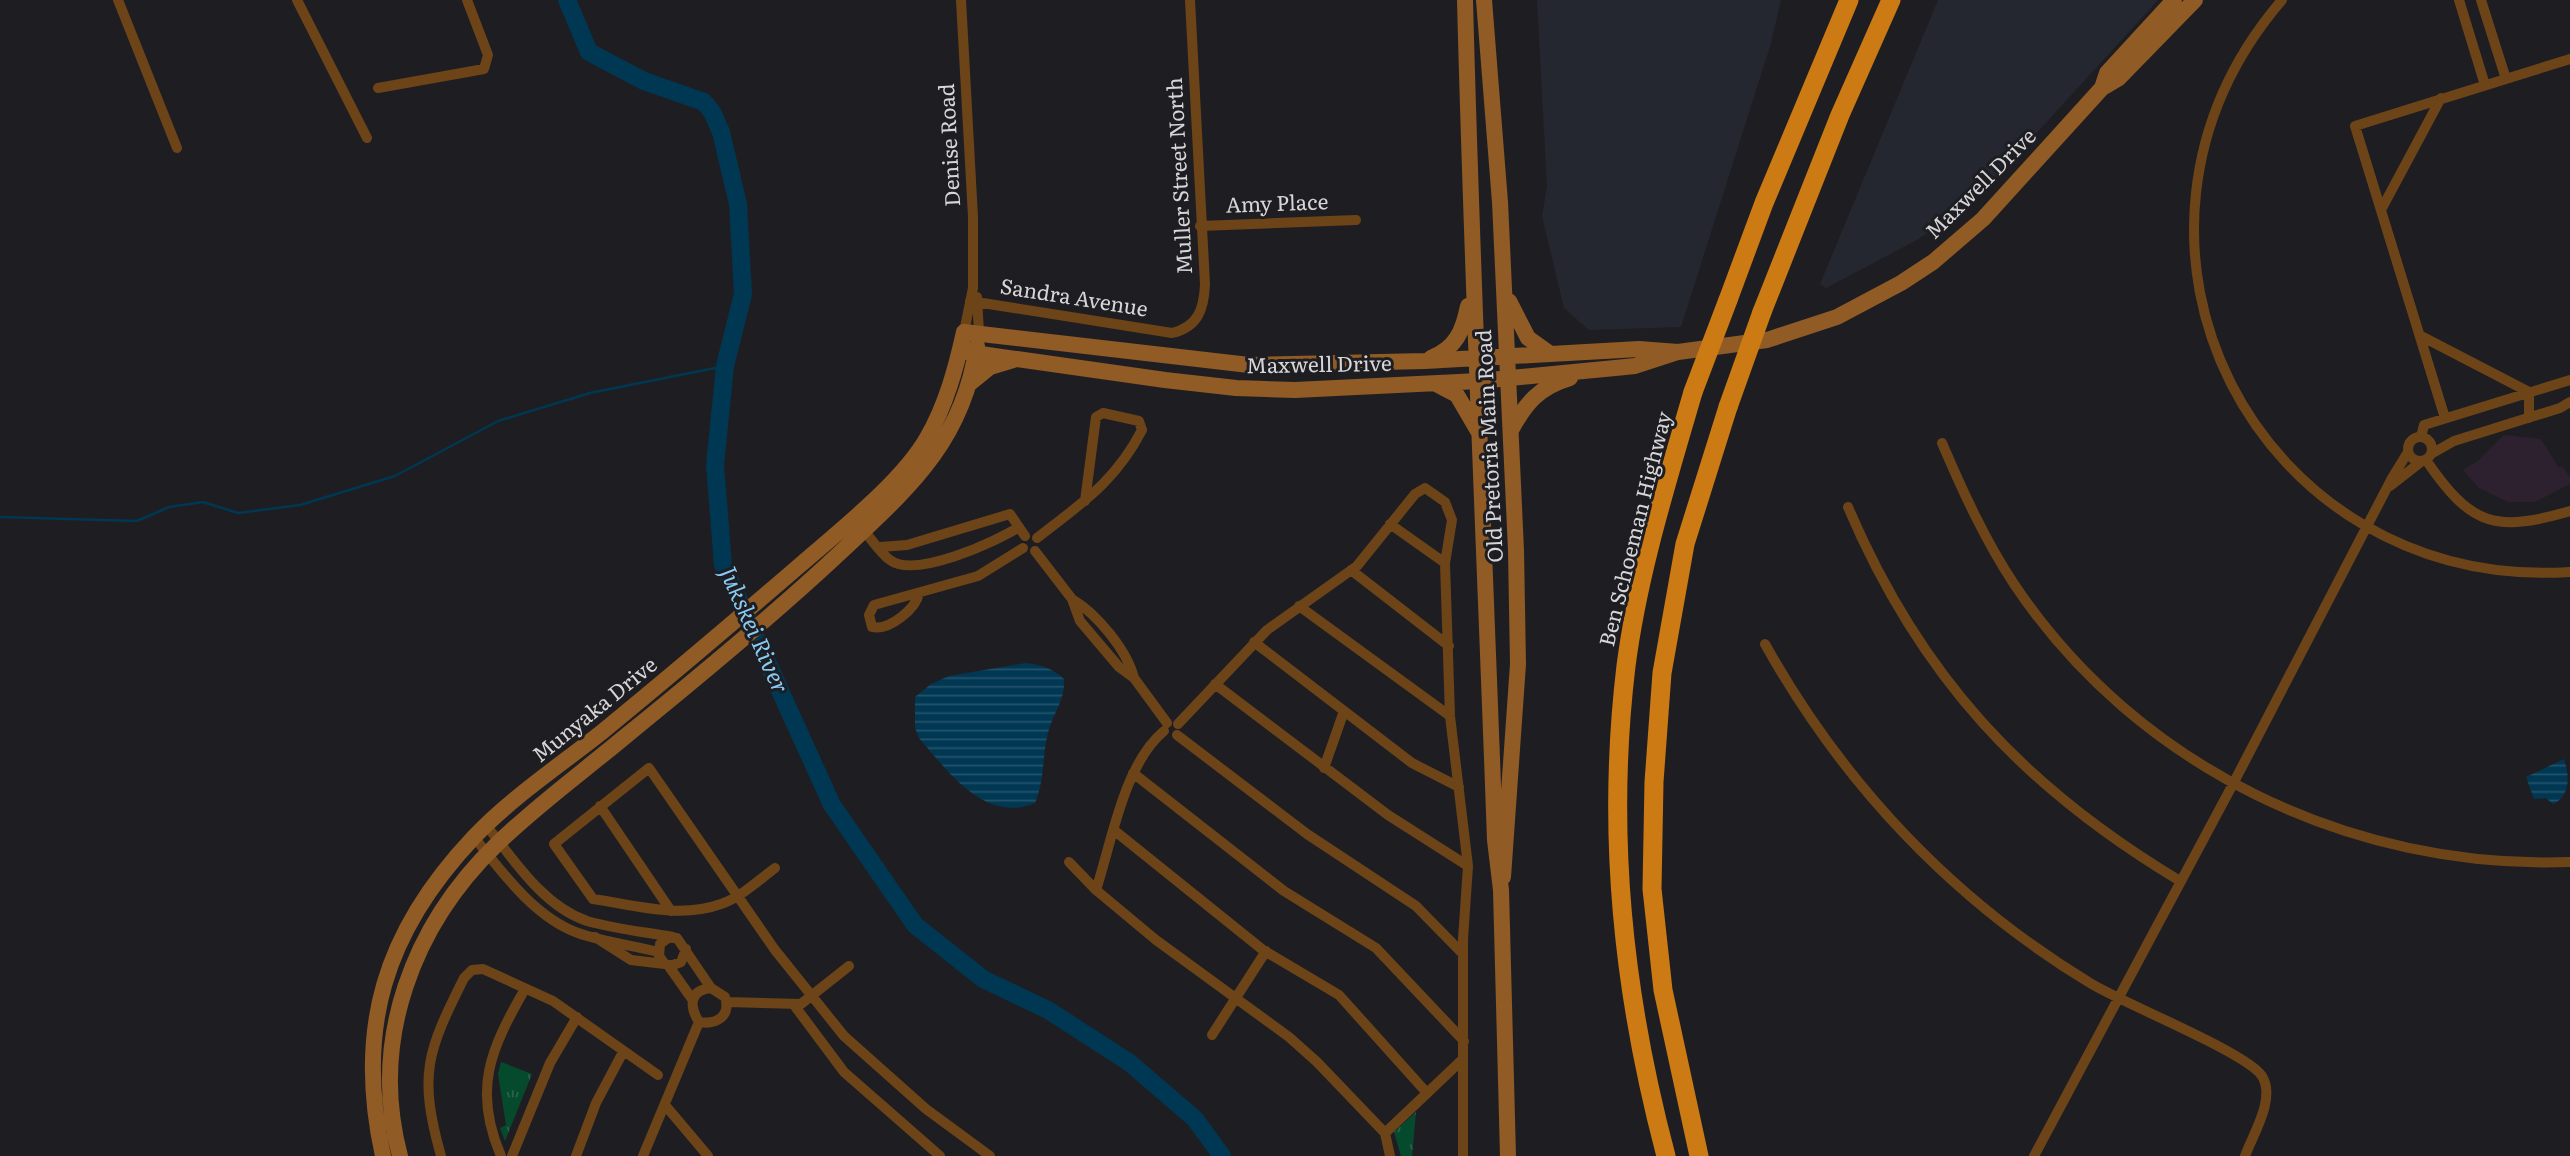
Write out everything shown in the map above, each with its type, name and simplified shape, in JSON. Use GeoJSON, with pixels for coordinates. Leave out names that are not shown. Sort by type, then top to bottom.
{"type":"FeatureCollection","features":[{"type":"Feature","properties":{"kind":"highway"},"geometry":{"type":"LineString","coordinates":[[1808,98],[1839,0]]}},
{"type":"Feature","properties":{"kind":"highway"},"geometry":{"type":"LineString","coordinates":[[1808,98],[1850,0]]}},
{"type":"Feature","properties":{"kind":"highway"},"geometry":{"type":"LineString","coordinates":[[1699,1156],[1662,990],[1652,889],[1654,782],[1662,673],[1685,544],[1728,407],[1881,0]]}},
{"type":"Feature","properties":{"kind":"highway"},"geometry":{"type":"LineString","coordinates":[[1840,115],[1891,0]]}},
{"type":"Feature","properties":{"kind":"highway","name":"Ben Schoeman Highway"},"geometry":{"type":"LineString","coordinates":[[1666,1156],[1651,1100],[1631,994],[1618,891],[1619,766],[1626,664],[1662,498],[1693,392],[1764,203],[1808,98]]}},
{"type":"Feature","properties":{"kind":"main road","name":"Old Pretoria Main Road"},"geometry":{"type":"LineString","coordinates":[[1465,0],[1472,280],[1479,381],[1495,840],[1501,890],[1508,1156]]}},
{"type":"Feature","properties":{"kind":"main road","name":"Old Pretoria Main Road"},"geometry":{"type":"LineString","coordinates":[[1483,0],[1504,289],[1518,664],[1508,841],[1501,890]]}},
{"type":"Feature","properties":{"kind":"main road","name":"Maxwell Drive"},"geometry":{"type":"LineString","coordinates":[[2102,88],[2107,73],[2174,0]]}},
{"type":"Feature","properties":{"kind":"main road","name":"Maxwell Drive"},"geometry":{"type":"LineString","coordinates":[[972,332],[1230,364],[1304,365],[1639,349],[1678,352],[1731,346],[1800,331],[1837,317],[1901,283],[1933,262],[1983,219],[2102,88],[2119,78],[2195,0]]}},
{"type":"Feature","properties":{"kind":"main road"},"geometry":{"type":"LineString","coordinates":[[1425,361],[1448,349],[1462,331],[1472,280]]}},
{"type":"Feature","properties":{"kind":"main road"},"geometry":{"type":"LineString","coordinates":[[1504,289],[1522,330],[1549,353]]}},
{"type":"Feature","properties":{"kind":"main road"},"geometry":{"type":"LineString","coordinates":[[968,352],[972,332]]}},
{"type":"Feature","properties":{"kind":"main road","name":"Maxwell Drive"},"geometry":{"type":"LineString","coordinates":[[968,352],[1236,388],[1295,390],[1479,381],[1606,369],[1635,366],[1678,352]]}},
{"type":"Feature","properties":{"kind":"main road","name":"Munyaka Drive"},"geometry":{"type":"LineString","coordinates":[[400,1156],[390,1107],[389,1075],[397,1011],[419,948],[438,914],[493,848],[701,674],[888,510],[934,456],[957,414],[967,387],[968,352]]}},
{"type":"Feature","properties":{"kind":"main road","name":"Munyaka Drive"},"geometry":{"type":"LineString","coordinates":[[383,1156],[372,1091],[373,1030],[378,1000],[401,936],[439,878],[486,825],[692,659],[807,559],[893,479],[927,438],[968,352]]}},
{"type":"Feature","properties":{"kind":"main road"},"geometry":{"type":"LineString","coordinates":[[967,387],[990,367],[1018,358]]}},
{"type":"Feature","properties":{"kind":"main road"},"geometry":{"type":"LineString","coordinates":[[1510,430],[1528,402],[1543,387],[1606,369]]}},
{"type":"Feature","properties":{"kind":"main road"},"geometry":{"type":"LineString","coordinates":[[1434,383],[1457,395],[1471,414],[1481,440]]}},
{"type":"Feature","properties":{"kind":"street"},"geometry":{"type":"LineString","coordinates":[[118,0],[177,149]]}},
{"type":"Feature","properties":{"kind":"street"},"geometry":{"type":"LineString","coordinates":[[297,0],[367,138]]}},
{"type":"Feature","properties":{"kind":"street"},"geometry":{"type":"LineString","coordinates":[[378,88],[484,69],[488,55],[467,0]]}},
{"type":"Feature","properties":{"kind":"street","name":"Denise Road"},"geometry":{"type":"LineString","coordinates":[[961,0],[973,217],[974,301]]}},
{"type":"Feature","properties":{"kind":"street","name":"Muller Street North"},"geometry":{"type":"LineString","coordinates":[[1172,333],[1191,326],[1204,301],[1190,0]]}},
{"type":"Feature","properties":{"kind":"street"},"geometry":{"type":"LineString","coordinates":[[2282,0],[2251,42],[2228,85],[2207,138],[2194,220],[2198,278],[2218,354],[2252,420],[2303,482],[2367,530],[2425,555],[2475,568],[2526,574],[2570,572]]}},
{"type":"Feature","properties":{"kind":"street"},"geometry":{"type":"LineString","coordinates":[[2459,0],[2485,85]]}},
{"type":"Feature","properties":{"kind":"street"},"geometry":{"type":"LineString","coordinates":[[2481,0],[2506,79]]}},
{"type":"Feature","properties":{"kind":"street"},"geometry":{"type":"LineString","coordinates":[[2475,54],[2496,48]]}},
{"type":"Feature","properties":{"kind":"street"},"geometry":{"type":"LineString","coordinates":[[2445,418],[2355,126],[2568,61]]}},
{"type":"Feature","properties":{"kind":"street"},"geometry":{"type":"LineString","coordinates":[[2480,70],[2491,70],[2501,64]]}},
{"type":"Feature","properties":{"kind":"street"},"geometry":{"type":"LineString","coordinates":[[2381,210],[2441,98]]}},
{"type":"Feature","properties":{"kind":"street","name":"Amy Place"},"geometry":{"type":"LineString","coordinates":[[1200,226],[1356,220]]}},
{"type":"Feature","properties":{"kind":"street"},"geometry":{"type":"LineString","coordinates":[[972,332],[974,301]]}},
{"type":"Feature","properties":{"kind":"street","name":"Sandra Avenue"},"geometry":{"type":"LineString","coordinates":[[974,301],[1172,333]]}},
{"type":"Feature","properties":{"kind":"street"},"geometry":{"type":"LineString","coordinates":[[2421,336],[2529,392]]}},
{"type":"Feature","properties":{"kind":"street"},"geometry":{"type":"LineString","coordinates":[[2570,380],[2445,418],[2421,428],[2426,451],[2453,497],[2491,520],[2516,524],[2570,511]]}},
{"type":"Feature","properties":{"kind":"street"},"geometry":{"type":"LineString","coordinates":[[2529,392],[2529,418]]}},
{"type":"Feature","properties":{"kind":"street"},"geometry":{"type":"LineString","coordinates":[[2408,452],[2413,459],[2454,441],[2567,407]]}},
{"type":"Feature","properties":{"kind":"street"},"geometry":{"type":"LineString","coordinates":[[1037,538],[1085,501],[1114,476],[1142,430],[1139,421],[1103,413],[1096,417],[1085,501]]}},
{"type":"Feature","properties":{"kind":"street"},"geometry":{"type":"LineString","coordinates":[[2034,1156],[2116,999],[2234,784],[2412,440],[2426,451]]}},
{"type":"Feature","properties":{"kind":"street"},"geometry":{"type":"LineString","coordinates":[[1942,443],[1984,534],[2015,585],[2057,640],[2133,716],[2189,756],[2234,784],[2313,821],[2399,847],[2479,860],[2570,862]]}},
{"type":"Feature","properties":{"kind":"street"},"geometry":{"type":"LineString","coordinates":[[2388,488],[2426,451]]}},
{"type":"Feature","properties":{"kind":"street"},"geometry":{"type":"LineString","coordinates":[[1096,890],[1133,773],[1143,752],[1171,728],[1254,642],[1351,570],[1415,494],[1425,488],[1430,489],[1451,510],[1451,530],[1445,562],[1450,716],[1468,866],[1464,954],[1463,1156]]}},
{"type":"Feature","properties":{"kind":"street"},"geometry":{"type":"LineString","coordinates":[[1848,507],[1882,579],[1920,642],[1982,723],[2020,763],[2076,813],[2180,881]]}},
{"type":"Feature","properties":{"kind":"street"},"geometry":{"type":"LineString","coordinates":[[880,547],[896,547],[1010,514],[1022,532],[1037,538]]}},
{"type":"Feature","properties":{"kind":"street"},"geometry":{"type":"LineString","coordinates":[[853,517],[889,560],[899,565],[912,565],[953,556],[1022,532]]}},
{"type":"Feature","properties":{"kind":"street"},"geometry":{"type":"LineString","coordinates":[[1390,524],[1445,562]]}},
{"type":"Feature","properties":{"kind":"street"},"geometry":{"type":"LineString","coordinates":[[948,532],[953,556]]}},
{"type":"Feature","properties":{"kind":"street"},"geometry":{"type":"LineString","coordinates":[[1022,532],[1023,548]]}},
{"type":"Feature","properties":{"kind":"street"},"geometry":{"type":"LineString","coordinates":[[1035,551],[1039,543],[1037,538]]}},
{"type":"Feature","properties":{"kind":"street"},"geometry":{"type":"LineString","coordinates":[[919,593],[917,603],[908,612],[880,628],[872,627],[869,615],[872,607],[988,572],[1023,548],[1035,551],[1072,599],[1093,617],[1171,728],[1307,834],[1404,896],[1464,954]]}},
{"type":"Feature","properties":{"kind":"street"},"geometry":{"type":"LineString","coordinates":[[1351,570],[1449,646]]}},
{"type":"Feature","properties":{"kind":"street"},"geometry":{"type":"LineString","coordinates":[[1072,599],[1084,625],[1118,656]]}},
{"type":"Feature","properties":{"kind":"street"},"geometry":{"type":"LineString","coordinates":[[1299,606],[1450,716]]}},
{"type":"Feature","properties":{"kind":"street"},"geometry":{"type":"LineString","coordinates":[[1254,642],[1412,763],[1460,787]]}},
{"type":"Feature","properties":{"kind":"street"},"geometry":{"type":"LineString","coordinates":[[1765,644],[1826,741],[1898,830],[1950,879],[2050,957],[2116,999],[2234,1055],[2261,1076],[2266,1086],[2264,1106],[2245,1156]]}},
{"type":"Feature","properties":{"kind":"street"},"geometry":{"type":"LineString","coordinates":[[1215,684],[1388,815],[1468,866]]}},
{"type":"Feature","properties":{"kind":"street"},"geometry":{"type":"LineString","coordinates":[[1324,768],[1344,711]]}},
{"type":"Feature","properties":{"kind":"street"},"geometry":{"type":"LineString","coordinates":[[775,868],[737,895],[721,904],[671,911],[593,899],[554,844],[649,768],[737,895],[775,950],[844,1036],[926,1109],[990,1156]]}},
{"type":"Feature","properties":{"kind":"street"},"geometry":{"type":"LineString","coordinates":[[1133,773],[1284,891],[1376,948],[1464,1041]]}},
{"type":"Feature","properties":{"kind":"street"},"geometry":{"type":"LineString","coordinates":[[600,806],[671,911]]}},
{"type":"Feature","properties":{"kind":"street"},"geometry":{"type":"LineString","coordinates":[[486,825],[493,848],[530,901],[578,933],[658,952],[692,999],[692,1011],[699,1022]]}},
{"type":"Feature","properties":{"kind":"street"},"geometry":{"type":"LineString","coordinates":[[1115,831],[1266,951],[1339,995],[1427,1093]]}},
{"type":"Feature","properties":{"kind":"street"},"geometry":{"type":"LineString","coordinates":[[474,837],[493,848],[549,898],[585,920],[673,937],[681,941],[711,988]]}},
{"type":"Feature","properties":{"kind":"street"},"geometry":{"type":"LineString","coordinates":[[1069,862],[1096,890],[1156,940],[1289,1037],[1317,1062],[1385,1133],[1390,1156]]}},
{"type":"Feature","properties":{"kind":"street"},"geometry":{"type":"LineString","coordinates":[[593,936],[631,960],[666,964],[681,962],[686,949]]}},
{"type":"Feature","properties":{"kind":"street"},"geometry":{"type":"LineString","coordinates":[[658,952],[664,940],[673,937]]}},
{"type":"Feature","properties":{"kind":"street"},"geometry":{"type":"LineString","coordinates":[[1212,1035],[1266,951]]}},
{"type":"Feature","properties":{"kind":"street"},"geometry":{"type":"LineString","coordinates":[[727,1002],[793,1006],[814,996],[849,966]]}},
{"type":"Feature","properties":{"kind":"street"},"geometry":{"type":"LineString","coordinates":[[441,1156],[430,1113],[429,1063],[437,1032],[458,989],[468,973],[477,968],[525,989],[577,1017],[658,1075]]}},
{"type":"Feature","properties":{"kind":"street"},"geometry":{"type":"LineString","coordinates":[[692,999],[700,990],[711,988],[722,992],[727,1002],[725,1014],[717,1021],[699,1022]]}},
{"type":"Feature","properties":{"kind":"street"},"geometry":{"type":"LineString","coordinates":[[501,1156],[489,1127],[486,1102],[488,1066],[525,989]]}},
{"type":"Feature","properties":{"kind":"street"},"geometry":{"type":"LineString","coordinates":[[793,1006],[844,1072],[940,1156]]}},
{"type":"Feature","properties":{"kind":"street"},"geometry":{"type":"LineString","coordinates":[[512,1156],[550,1063],[577,1017]]}},
{"type":"Feature","properties":{"kind":"street"},"geometry":{"type":"LineString","coordinates":[[643,1156],[699,1022]]}},
{"type":"Feature","properties":{"kind":"street"},"geometry":{"type":"LineString","coordinates":[[576,1156],[596,1103],[623,1052]]}},
{"type":"Feature","properties":{"kind":"street"},"geometry":{"type":"LineString","coordinates":[[1385,1133],[1463,1059]]}},
{"type":"Feature","properties":{"kind":"street"},"geometry":{"type":"LineString","coordinates":[[665,1105],[708,1156]]}},
{"type":"Feature","properties":{"kind":"shaded area"},"geometry":{"type":"Polygon","coordinates":[[[1537,0],[1781,0],[1771,43],[1681,327],[1589,330],[1564,308],[1542,216],[1547,186],[1537,0]]]}},
{"type":"Feature","properties":{"kind":"shaded area"},"geometry":{"type":"Polygon","coordinates":[[[1938,0],[2158,0],[1969,207],[1915,241],[1826,288],[1820,284],[1938,0]]]}},
{"type":"Feature","properties":{"kind":"shaded area"},"geometry":{"type":"Polygon","coordinates":[[[2504,435],[2541,439],[2559,468],[2562,466],[2570,477],[2570,484],[2535,502],[2508,502],[2479,488],[2463,470],[2478,461],[2504,435]]]}},
{"type":"Feature","properties":{"kind":"green space"},"geometry":{"type":"Polygon","coordinates":[[[501,1062],[532,1074],[505,1141],[500,1128],[506,1125],[498,1074],[501,1062]]]}},
{"type":"Feature","properties":{"kind":"green space"},"geometry":{"type":"Polygon","coordinates":[[[1416,1112],[1412,1156],[1401,1156],[1394,1132],[1416,1112]]]}},
{"type":"Feature","properties":{"kind":"water"},"geometry":{"type":"Polygon","coordinates":[[[1026,663],[1060,675],[1064,679],[1063,691],[1046,741],[1041,783],[1035,803],[1017,808],[1000,806],[984,801],[970,791],[942,765],[919,738],[915,728],[915,697],[931,684],[949,676],[1026,663]]]}},
{"type":"Feature","properties":{"kind":"water"},"geometry":{"type":"Polygon","coordinates":[[[2564,759],[2568,779],[2563,796],[2553,804],[2546,798],[2534,799],[2526,777],[2564,759]]]}},
{"type":"Feature","properties":{"kind":"waterway","name":"Jukskei River"},"geometry":{"type":"LineString","coordinates":[[567,0],[589,52],[644,81],[704,102],[721,132],[738,204],[743,294],[725,366],[715,465],[723,565],[832,805],[915,925],[983,979],[1048,1010],[1130,1063],[1195,1119],[1222,1156]]}},
{"type":"Feature","properties":{"kind":"waterway"},"geometry":{"type":"LineString","coordinates":[[0,517],[137,521],[169,507],[203,502],[238,513],[300,505],[395,476],[498,421],[590,393],[725,366]]}}]}
